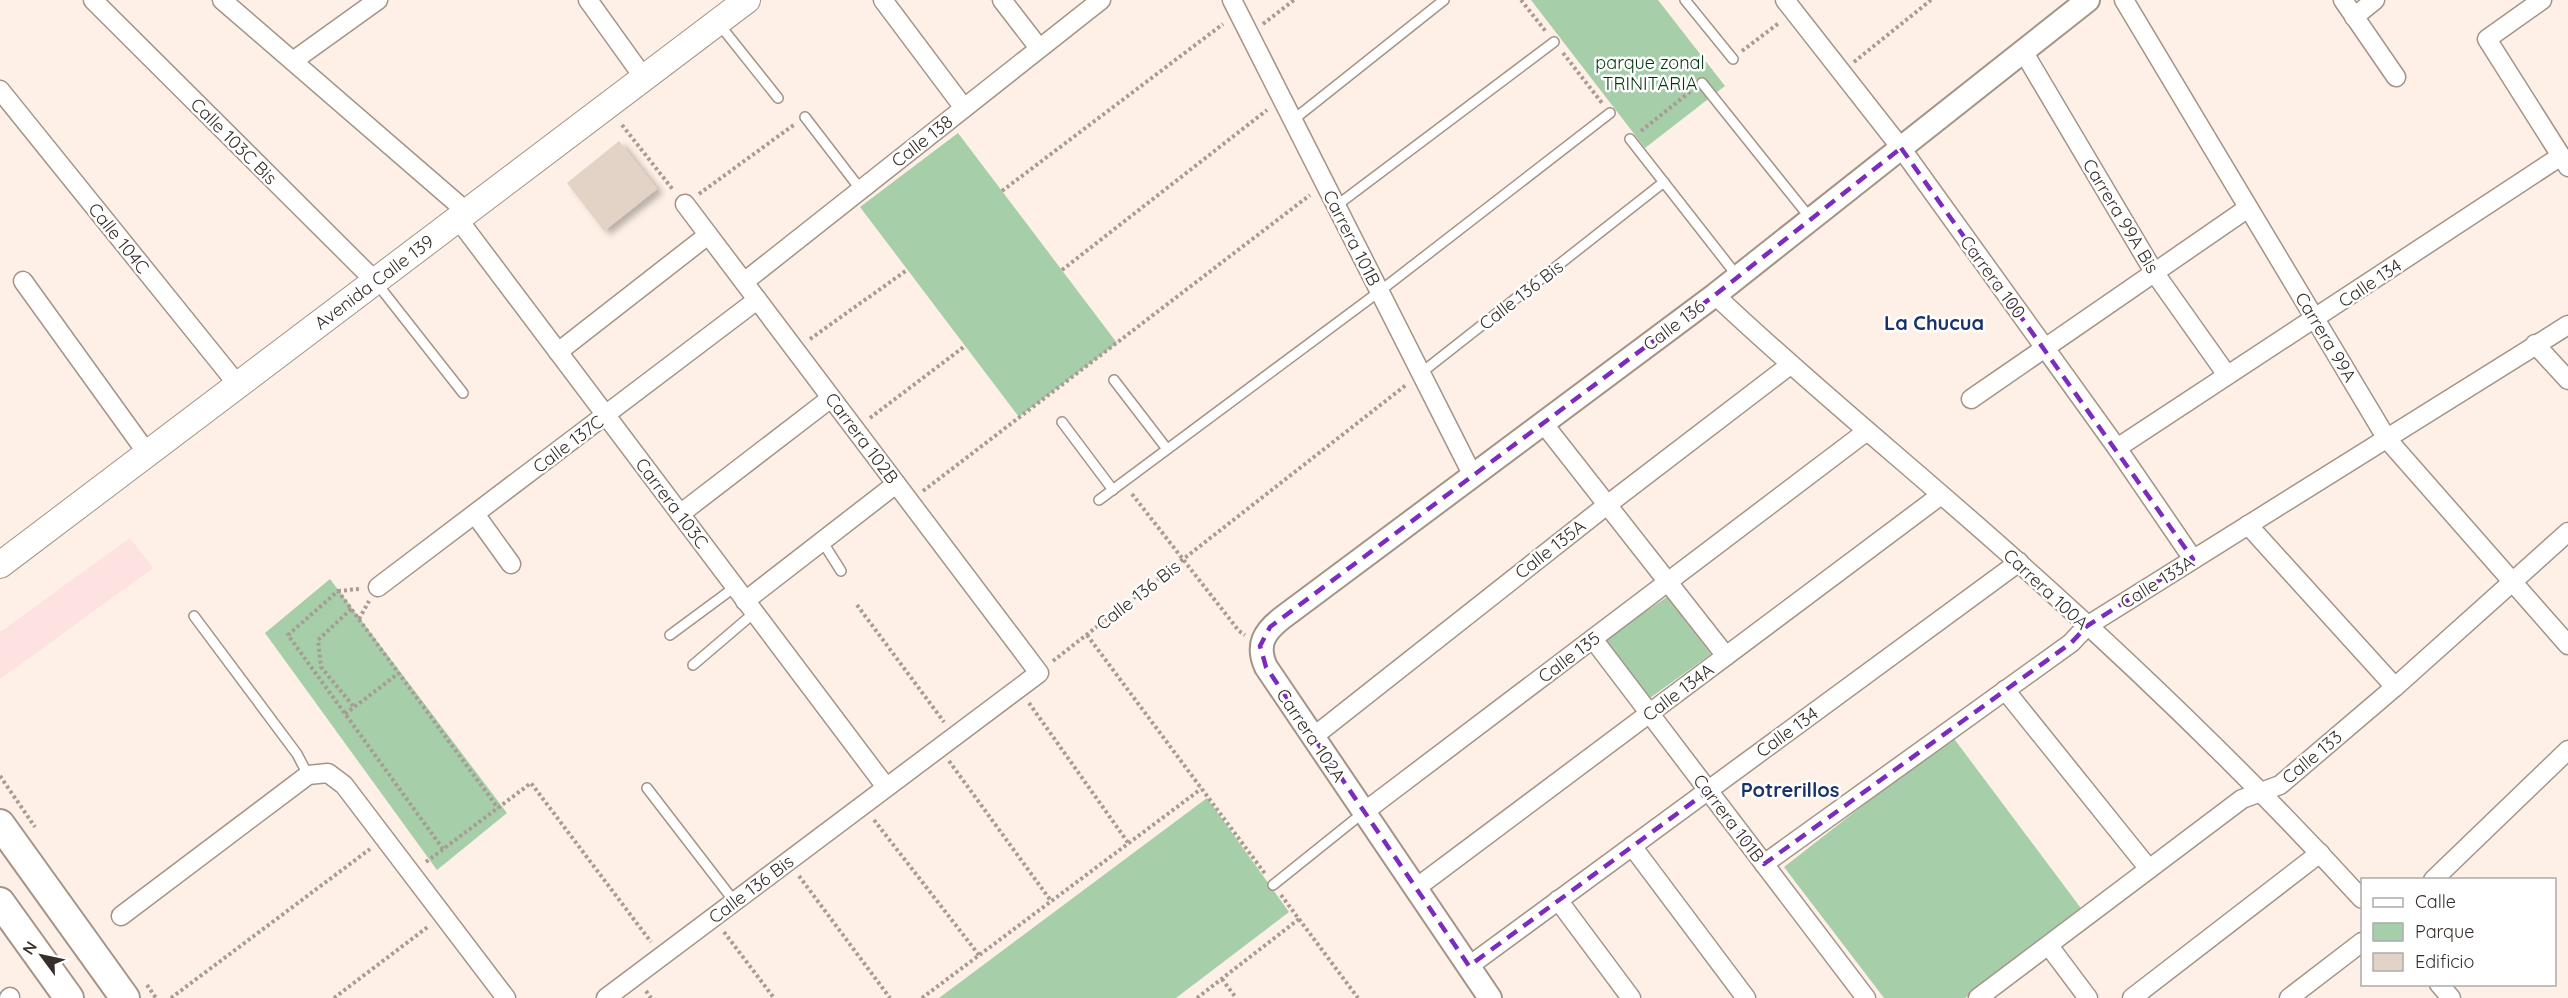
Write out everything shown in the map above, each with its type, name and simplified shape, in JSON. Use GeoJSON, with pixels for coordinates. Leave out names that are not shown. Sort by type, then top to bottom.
{"type":"FeatureCollection","features":[{"type":"Feature","properties":{"kind":"main road","name":"Avenida Calle 139"},"geometry":{"type":"LineString","coordinates":[[0,565],[718,22],[740,2]]}},
{"type":"Feature","properties":{"kind":"main road"},"geometry":{"type":"LineString","coordinates":[[0,824],[125,998]]}},
{"type":"Feature","properties":{"kind":"main road"},"geometry":{"type":"LineString","coordinates":[[0,902],[69,998]]}},
{"type":"Feature","properties":{"kind":"street","name":"Calle 103C Bis"},"geometry":{"type":"LineString","coordinates":[[93,0],[375,281]]}},
{"type":"Feature","properties":{"kind":"street","name":"Carrera 103C"},"geometry":{"type":"LineString","coordinates":[[222,0],[293,61],[462,215],[558,352],[886,788]]}},
{"type":"Feature","properties":{"kind":"street"},"geometry":{"type":"LineString","coordinates":[[293,61],[378,0]]}},
{"type":"Feature","properties":{"kind":"street"},"geometry":{"type":"LineString","coordinates":[[588,0],[644,78]]}},
{"type":"Feature","properties":{"kind":"street"},"geometry":{"type":"LineString","coordinates":[[883,0],[964,108]]}},
{"type":"Feature","properties":{"kind":"street"},"geometry":{"type":"LineString","coordinates":[[1002,0],[1039,48]]}},
{"type":"Feature","properties":{"kind":"street","name":"Calle 138"},"geometry":{"type":"LineString","coordinates":[[744,282],[1101,0]]}},
{"type":"Feature","properties":{"kind":"street","name":"Carrera 100"},"geometry":{"type":"LineString","coordinates":[[1785,0],[1901,148],[2117,448],[2193,559]]}},
{"type":"Feature","properties":{"kind":"street","name":"Calle 136"},"geometry":{"type":"LineString","coordinates":[[1260,646],[1270,627],[1715,295],[2088,0]]}},
{"type":"Feature","properties":{"kind":"street","name":"Carrera 99A"},"geometry":{"type":"LineString","coordinates":[[2124,0],[2387,439],[2568,645]]}},
{"type":"Feature","properties":{"kind":"street"},"geometry":{"type":"LineString","coordinates":[[2343,0],[2396,77]]}},
{"type":"Feature","properties":{"kind":"street"},"geometry":{"type":"LineString","coordinates":[[2354,16],[2375,0]]}},
{"type":"Feature","properties":{"kind":"street"},"geometry":{"type":"LineString","coordinates":[[2542,0],[2487,39],[2565,162]]}},
{"type":"Feature","properties":{"kind":"street","name":"Carrera 101B"},"geometry":{"type":"LineString","coordinates":[[1235,6],[1473,476]]}},
{"type":"Feature","properties":{"kind":"street","name":"Carrera 99A Bis"},"geometry":{"type":"LineString","coordinates":[[2023,51],[2154,272],[2227,375]]}},
{"type":"Feature","properties":{"kind":"street","name":"Calle 104C"},"geometry":{"type":"LineString","coordinates":[[0,90],[238,385]]}},
{"type":"Feature","properties":{"kind":"street","name":"Calle 134"},"geometry":{"type":"LineString","coordinates":[[2117,448],[2227,375],[2565,162]]}},
{"type":"Feature","properties":{"kind":"street","name":"Carrera 102B"},"geometry":{"type":"LineString","coordinates":[[685,204],[1038,673]]}},
{"type":"Feature","properties":{"kind":"street"},"geometry":{"type":"LineString","coordinates":[[1971,399],[2248,208]]}},
{"type":"Feature","properties":{"kind":"street"},"geometry":{"type":"LineString","coordinates":[[558,352],[708,235]]}},
{"type":"Feature","properties":{"kind":"street"},"geometry":{"type":"LineString","coordinates":[[23,281],[147,453]]}},
{"type":"Feature","properties":{"kind":"street","name":"Carrera 100A"},"geometry":{"type":"LineString","coordinates":[[1715,295],[1790,365],[2019,562],[2262,792],[2361,898]]}},
{"type":"Feature","properties":{"kind":"street","name":"Calle 137C"},"geometry":{"type":"LineString","coordinates":[[378,587],[757,300]]}},
{"type":"Feature","properties":{"kind":"street","name":"Calle 133A"},"geometry":{"type":"LineString","coordinates":[[1764,864],[2071,643],[2087,626],[2568,325]]}},
{"type":"Feature","properties":{"kind":"street"},"geometry":{"type":"LineString","coordinates":[[2535,344],[2568,380]]}},
{"type":"Feature","properties":{"kind":"street","name":"Calle 135A"},"geometry":{"type":"LineString","coordinates":[[1313,737],[1607,505],[1790,365]]}},
{"type":"Feature","properties":{"kind":"street"},"geometry":{"type":"LineString","coordinates":[[680,514],[831,398]]}},
{"type":"Feature","properties":{"kind":"street"},"geometry":{"type":"LineString","coordinates":[[1543,423],[1726,656]]}},
{"type":"Feature","properties":{"kind":"street","name":"Calle 135"},"geometry":{"type":"LineString","coordinates":[[1364,812],[1867,431]]}},
{"type":"Feature","properties":{"kind":"street"},"geometry":{"type":"LineString","coordinates":[[745,600],[896,484]]}},
{"type":"Feature","properties":{"kind":"street","name":"Calle 134A"},"geometry":{"type":"LineString","coordinates":[[1416,888],[1941,495]]}},
{"type":"Feature","properties":{"kind":"street"},"geometry":{"type":"LineString","coordinates":[[475,514],[511,564]]}},
{"type":"Feature","properties":{"kind":"street"},"geometry":{"type":"LineString","coordinates":[[2248,525],[2395,687]]}},
{"type":"Feature","properties":{"kind":"street","name":"Calle 133"},"geometry":{"type":"LineString","coordinates":[[1978,998],[2242,799],[2280,785],[2395,687],[2568,532]]}},
{"type":"Feature","properties":{"kind":"street","name":"Calle 134"},"geometry":{"type":"LineString","coordinates":[[1469,966],[2019,562]]}},
{"type":"Feature","properties":{"kind":"street","name":"Carrera 101B"},"geometry":{"type":"LineString","coordinates":[[1593,639],[1866,998]]}},
{"type":"Feature","properties":{"kind":"street","name":"Carrera 102A"},"geometry":{"type":"LineString","coordinates":[[1260,646],[1266,667],[1490,998]]}},
{"type":"Feature","properties":{"kind":"street","name":"Calle 136 Bis"},"geometry":{"type":"LineString","coordinates":[[606,998],[1038,673]]}},
{"type":"Feature","properties":{"kind":"street"},"geometry":{"type":"LineString","coordinates":[[2005,690],[2149,869]]}},
{"type":"Feature","properties":{"kind":"street"},"geometry":{"type":"LineString","coordinates":[[2434,878],[2568,750]]}},
{"type":"Feature","properties":{"kind":"street"},"geometry":{"type":"LineString","coordinates":[[121,916],[308,775],[328,773],[344,785],[506,998]]}},
{"type":"Feature","properties":{"kind":"street"},"geometry":{"type":"LineString","coordinates":[[1632,846],[1746,998]]}},
{"type":"Feature","properties":{"kind":"street"},"geometry":{"type":"LineString","coordinates":[[2132,998],[2320,853]]}},
{"type":"Feature","properties":{"kind":"street"},"geometry":{"type":"LineString","coordinates":[[1558,900],[1631,998]]}},
{"type":"Feature","properties":{"kind":"street"},"geometry":{"type":"LineString","coordinates":[[2289,998],[2361,943]]}},
{"type":"Feature","properties":{"kind":"street"},"geometry":{"type":"LineString","coordinates":[[2049,946],[2088,998]]}},
{"type":"Feature","properties":{"kind":"street"},"geometry":{"type":"LineString","coordinates":[[2441,986],[2451,998]]}},
{"type":"Feature","properties":{"kind":"lane"},"geometry":{"type":"LineString","coordinates":[[1293,120],[1444,0]]}},
{"type":"Feature","properties":{"kind":"lane"},"geometry":{"type":"LineString","coordinates":[[1685,0],[1733,59]]}},
{"type":"Feature","properties":{"kind":"lane"},"geometry":{"type":"LineString","coordinates":[[718,22],[778,98]]}},
{"type":"Feature","properties":{"kind":"lane"},"geometry":{"type":"LineString","coordinates":[[1336,206],[1554,42]]}},
{"type":"Feature","properties":{"kind":"lane"},"geometry":{"type":"LineString","coordinates":[[1702,83],[1811,219]]}},
{"type":"Feature","properties":{"kind":"lane"},"geometry":{"type":"LineString","coordinates":[[1099,500],[1380,291],[1610,113]]}},
{"type":"Feature","properties":{"kind":"lane"},"geometry":{"type":"LineString","coordinates":[[805,117],[861,190]]}},
{"type":"Feature","properties":{"kind":"lane"},"geometry":{"type":"LineString","coordinates":[[1630,139],[1738,277]]}},
{"type":"Feature","properties":{"kind":"lane","name":"Calle 136 Bis"},"geometry":{"type":"LineString","coordinates":[[1421,373],[1664,182]]}},
{"type":"Feature","properties":{"kind":"lane"},"geometry":{"type":"LineString","coordinates":[[375,281],[463,393]]}},
{"type":"Feature","properties":{"kind":"lane"},"geometry":{"type":"LineString","coordinates":[[1114,380],[1167,449]]}},
{"type":"Feature","properties":{"kind":"lane"},"geometry":{"type":"LineString","coordinates":[[1062,422],[1113,490]]}},
{"type":"Feature","properties":{"kind":"lane"},"geometry":{"type":"LineString","coordinates":[[822,541],[841,571]]}},
{"type":"Feature","properties":{"kind":"lane"},"geometry":{"type":"LineString","coordinates":[[670,635],[745,600]]}},
{"type":"Feature","properties":{"kind":"lane"},"geometry":{"type":"LineString","coordinates":[[693,666],[745,600]]}},
{"type":"Feature","properties":{"kind":"lane"},"geometry":{"type":"LineString","coordinates":[[194,616],[297,754],[308,775]]}},
{"type":"Feature","properties":{"kind":"lane"},"geometry":{"type":"LineString","coordinates":[[647,788],[734,901]]}},
{"type":"Feature","properties":{"kind":"lane","name":"Calle 135"},"geometry":{"type":"LineString","coordinates":[[1273,885],[1364,812]]}},
{"type":"Feature","properties":{"kind":"path"},"geometry":{"type":"LineString","coordinates":[[1250,35],[1294,0]]}},
{"type":"Feature","properties":{"kind":"path"},"geometry":{"type":"LineString","coordinates":[[1521,0],[1610,113]]}},
{"type":"Feature","properties":{"kind":"path"},"geometry":{"type":"LineString","coordinates":[[1841,72],[1931,0]]}},
{"type":"Feature","properties":{"kind":"path"},"geometry":{"type":"LineString","coordinates":[[1002,190],[1235,6]]}},
{"type":"Feature","properties":{"kind":"path"},"geometry":{"type":"LineString","coordinates":[[1062,270],[1282,99]]}},
{"type":"Feature","properties":{"kind":"path"},"geometry":{"type":"LineString","coordinates":[[622,125],[685,204],[805,117]]}},
{"type":"Feature","properties":{"kind":"path"},"geometry":{"type":"LineString","coordinates":[[909,501],[1325,184]]}},
{"type":"Feature","properties":{"kind":"path"},"geometry":{"type":"LineString","coordinates":[[795,350],[907,270]]}},
{"type":"Feature","properties":{"kind":"path"},"geometry":{"type":"LineString","coordinates":[[855,430],[965,346]]}},
{"type":"Feature","properties":{"kind":"path","name":"Calle 136 Bis"},"geometry":{"type":"LineString","coordinates":[[1038,673],[1421,373]]}},
{"type":"Feature","properties":{"kind":"path"},"geometry":{"type":"LineString","coordinates":[[1123,482],[1239,631],[1260,646]]}},
{"type":"Feature","properties":{"kind":"path"},"geometry":{"type":"LineString","coordinates":[[443,849],[288,636],[338,591],[498,808]]}},
{"type":"Feature","properties":{"kind":"path"},"geometry":{"type":"LineString","coordinates":[[857,605],[954,736]]}},
{"type":"Feature","properties":{"kind":"path"},"geometry":{"type":"LineString","coordinates":[[351,609],[318,640],[321,667],[354,707]]}},
{"type":"Feature","properties":{"kind":"path"},"geometry":{"type":"LineString","coordinates":[[922,998],[1201,789],[1087,635]]}},
{"type":"Feature","properties":{"kind":"path"},"geometry":{"type":"LineString","coordinates":[[345,714],[399,673]]}},
{"type":"Feature","properties":{"kind":"path"},"geometry":{"type":"LineString","coordinates":[[1018,688],[1129,844]]}},
{"type":"Feature","properties":{"kind":"path"},"geometry":{"type":"LineString","coordinates":[[939,747],[1051,901]]}},
{"type":"Feature","properties":{"kind":"path"},"geometry":{"type":"LineString","coordinates":[[411,873],[531,783],[662,956]]}},
{"type":"Feature","properties":{"kind":"path"},"geometry":{"type":"LineString","coordinates":[[863,805],[979,955]]}},
{"type":"Feature","properties":{"kind":"path"},"geometry":{"type":"LineString","coordinates":[[171,998],[385,838]]}},
{"type":"Feature","properties":{"kind":"path"},"geometry":{"type":"LineString","coordinates":[[788,861],[890,998]]}},
{"type":"Feature","properties":{"kind":"path"},"geometry":{"type":"LineString","coordinates":[[334,998],[444,916]]}},
{"type":"Feature","properties":{"kind":"path"},"geometry":{"type":"LineString","coordinates":[[713,917],[774,998]]}},
{"type":"Feature","properties":{"kind":"path"},"geometry":{"type":"LineString","coordinates":[[1197,998],[1299,919]]}},
{"type":"Feature","properties":{"kind":"path"},"geometry":{"type":"LineString","coordinates":[[1222,979],[1236,998]]}},
{"type":"Feature","properties":{"kind":"highlighted area"},"geometry":{"type":"Polygon","coordinates":[[[1901,148],[2193,559],[2087,626],[2071,643],[1764,864],[1708,791],[1469,966],[1266,667],[1260,646],[1270,627],[1715,295],[1901,148]]]}},
{"type":"Feature","properties":{"kind":"shaded area"},"geometry":{"type":"Polygon","coordinates":[[[130,538],[153,568],[0,679],[0,632],[130,538]]]}},
{"type":"Feature","properties":{"kind":"green space","name":"parque zonal TRINITARIA"},"geometry":{"type":"Polygon","coordinates":[[[1531,0],[1658,0],[1725,86],[1645,148],[1531,0]]]}},
{"type":"Feature","properties":{"kind":"green space"},"geometry":{"type":"Polygon","coordinates":[[[958,133],[1117,343],[1019,417],[860,207],[958,133]]]}},
{"type":"Feature","properties":{"kind":"green space"},"geometry":{"type":"Polygon","coordinates":[[[330,579],[507,813],[437,870],[265,633],[330,579]]]}},
{"type":"Feature","properties":{"kind":"green space"},"geometry":{"type":"Polygon","coordinates":[[[1667,597],[1711,654],[1650,698],[1604,640],[1667,597]]]}},
{"type":"Feature","properties":{"kind":"green space"},"geometry":{"type":"Polygon","coordinates":[[[1952,736],[2083,911],[1965,998],[1884,998],[1784,867],[1952,736]]]}},
{"type":"Feature","properties":{"kind":"green space"},"geometry":{"type":"Polygon","coordinates":[[[1207,798],[1289,912],[1176,998],[939,998],[1207,798]]]}},
{"type":"Feature","properties":{"kind":"building"},"geometry":{"type":"Polygon","coordinates":[[[619,141],[657,189],[604,231],[567,183],[619,141]]]}},
{"type":"Feature","properties":{"kind":"district","name":"La Chucua"},"geometry":{"type":"Point","coordinates":[1934,322]}},
{"type":"Feature","properties":{"kind":"district","name":"Potrerillos"},"geometry":{"type":"Point","coordinates":[1790,789]}}]}
